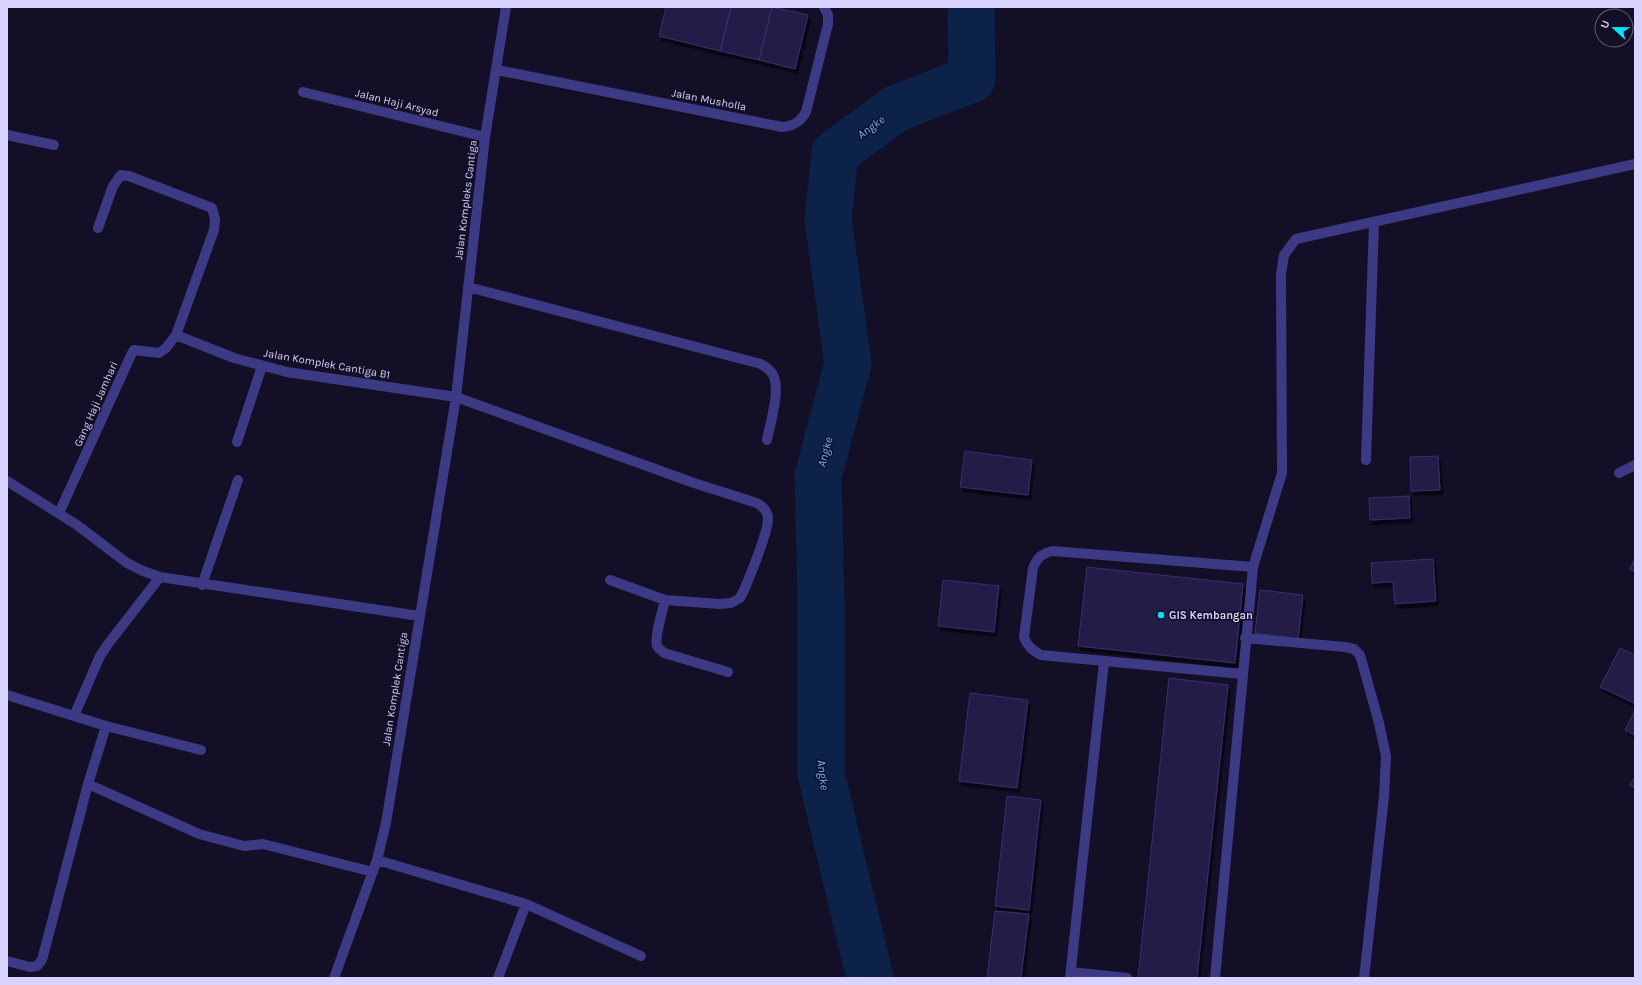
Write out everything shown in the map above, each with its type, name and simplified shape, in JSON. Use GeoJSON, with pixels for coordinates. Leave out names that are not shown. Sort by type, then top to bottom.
{"type":"FeatureCollection","features":[{"type":"Feature","properties":{"kind":"street","name":"Jalan Kompleks Cantiga"},"geometry":{"type":"LineString","coordinates":[[456,397],[485,137],[506,7]]}},
{"type":"Feature","properties":{"kind":"street","name":"Jalan Musholla"},"geometry":{"type":"LineString","coordinates":[[497,70],[774,125],[790,126],[797,124],[806,112],[828,24],[828,15],[825,8]]}},
{"type":"Feature","properties":{"kind":"street","name":"Jalan Haji Arsyad"},"geometry":{"type":"LineString","coordinates":[[303,92],[485,137]]}},
{"type":"Feature","properties":{"kind":"street"},"geometry":{"type":"LineString","coordinates":[[7,136],[54,145]]}},
{"type":"Feature","properties":{"kind":"street"},"geometry":{"type":"LineString","coordinates":[[1215,978],[1245,638],[1253,567],[1282,473],[1281,274],[1284,255],[1296,239],[1635,164]]}},
{"type":"Feature","properties":{"kind":"street"},"geometry":{"type":"LineString","coordinates":[[98,228],[113,186],[121,175],[129,176],[212,208],[215,219],[214,230],[176,335]]}},
{"type":"Feature","properties":{"kind":"street"},"geometry":{"type":"LineString","coordinates":[[1366,460],[1374,222]]}},
{"type":"Feature","properties":{"kind":"street"},"geometry":{"type":"LineString","coordinates":[[468,287],[761,364],[769,370],[774,377],[776,391],[767,440]]}},
{"type":"Feature","properties":{"kind":"street","name":"Jalan Komplek Cantiga B1"},"geometry":{"type":"LineString","coordinates":[[176,335],[234,358],[287,372],[456,397],[756,503],[763,507],[768,516],[768,526],[740,598],[731,603],[720,604],[665,600]]}},
{"type":"Feature","properties":{"kind":"street","name":"Gang Haji Jamhari"},"geometry":{"type":"LineString","coordinates":[[59,513],[134,350],[159,353],[166,348],[176,335]]}},
{"type":"Feature","properties":{"kind":"street"},"geometry":{"type":"LineString","coordinates":[[237,442],[262,366]]}},
{"type":"Feature","properties":{"kind":"street","name":"Jalan Komplek Cantiga"},"geometry":{"type":"LineString","coordinates":[[334,978],[373,872],[386,823],[456,397]]}},
{"type":"Feature","properties":{"kind":"street"},"geometry":{"type":"LineString","coordinates":[[1619,473],[1635,465]]}},
{"type":"Feature","properties":{"kind":"street"},"geometry":{"type":"LineString","coordinates":[[202,585],[238,480]]}},
{"type":"Feature","properties":{"kind":"street"},"geometry":{"type":"LineString","coordinates":[[7,481],[77,525],[127,563],[160,577],[202,585],[419,616]]}},
{"type":"Feature","properties":{"kind":"street"},"geometry":{"type":"LineString","coordinates":[[1242,674],[1041,655],[1032,651],[1024,637],[1033,568],[1037,558],[1042,554],[1052,551],[1253,567]]}},
{"type":"Feature","properties":{"kind":"street"},"geometry":{"type":"LineString","coordinates":[[74,716],[100,656],[160,577]]}},
{"type":"Feature","properties":{"kind":"street"},"geometry":{"type":"LineString","coordinates":[[610,580],[665,600],[657,638],[657,645],[664,653],[728,672]]}},
{"type":"Feature","properties":{"kind":"street"},"geometry":{"type":"LineString","coordinates":[[1245,638],[1345,647],[1354,649],[1360,655],[1379,723],[1386,756],[1384,797],[1364,978]]}},
{"type":"Feature","properties":{"kind":"street"},"geometry":{"type":"LineString","coordinates":[[1104,662],[1071,975],[1127,978]]}},
{"type":"Feature","properties":{"kind":"street"},"geometry":{"type":"LineString","coordinates":[[7,696],[106,726],[201,750]]}},
{"type":"Feature","properties":{"kind":"street"},"geometry":{"type":"LineString","coordinates":[[7,961],[30,967],[37,966],[42,960],[88,784],[106,726]]}},
{"type":"Feature","properties":{"kind":"street"},"geometry":{"type":"LineString","coordinates":[[88,784],[199,834],[244,846],[263,844],[373,872]]}},
{"type":"Feature","properties":{"kind":"street"},"geometry":{"type":"LineString","coordinates":[[377,860],[526,904],[641,956]]}},
{"type":"Feature","properties":{"kind":"street"},"geometry":{"type":"LineString","coordinates":[[498,978],[526,904]]}},
{"type":"Feature","properties":{"kind":"building"},"geometry":{"type":"Polygon","coordinates":[[[666,7],[731,7],[720,51],[659,36],[666,7]]]}},
{"type":"Feature","properties":{"kind":"building"},"geometry":{"type":"Polygon","coordinates":[[[731,7],[772,7],[759,60],[720,51],[731,7]]]}},
{"type":"Feature","properties":{"kind":"building"},"geometry":{"type":"Polygon","coordinates":[[[772,7],[808,15],[795,69],[759,60],[772,7]]]}},
{"type":"Feature","properties":{"kind":"building"},"geometry":{"type":"Polygon","coordinates":[[[965,451],[1032,460],[1028,495],[960,487],[965,451]]]}},
{"type":"Feature","properties":{"kind":"building"},"geometry":{"type":"Polygon","coordinates":[[[1438,456],[1440,490],[1411,491],[1410,457],[1438,456]]]}},
{"type":"Feature","properties":{"kind":"building"},"geometry":{"type":"Polygon","coordinates":[[[1409,496],[1410,518],[1370,520],[1369,498],[1409,496]]]}},
{"type":"Feature","properties":{"kind":"building"},"geometry":{"type":"Polygon","coordinates":[[[1635,558],[1635,572],[1630,569],[1635,558]]]}},
{"type":"Feature","properties":{"kind":"building"},"geometry":{"type":"Polygon","coordinates":[[[1433,559],[1436,601],[1395,604],[1393,582],[1372,583],[1371,563],[1433,559]]]}},
{"type":"Feature","properties":{"kind":"building","name":"GIS Kembangan"},"geometry":{"type":"Polygon","coordinates":[[[1087,567],[1243,584],[1235,663],[1078,646],[1087,567]]]}},
{"type":"Feature","properties":{"kind":"building"},"geometry":{"type":"Polygon","coordinates":[[[943,580],[999,586],[994,632],[938,626],[943,580]]]}},
{"type":"Feature","properties":{"kind":"building"},"geometry":{"type":"Polygon","coordinates":[[[1260,590],[1303,595],[1298,639],[1255,633],[1260,590]]]}},
{"type":"Feature","properties":{"kind":"building"},"geometry":{"type":"Polygon","coordinates":[[[1620,648],[1635,655],[1634,703],[1600,687],[1620,648]]]}},
{"type":"Feature","properties":{"kind":"building"},"geometry":{"type":"Polygon","coordinates":[[[1169,678],[1228,685],[1197,978],[1138,978],[1169,678]]]}},
{"type":"Feature","properties":{"kind":"building"},"geometry":{"type":"Polygon","coordinates":[[[970,693],[1028,700],[1017,788],[959,781],[970,693]]]}},
{"type":"Feature","properties":{"kind":"building"},"geometry":{"type":"Polygon","coordinates":[[[1635,711],[1635,735],[1625,730],[1635,711]]]}},
{"type":"Feature","properties":{"kind":"building"},"geometry":{"type":"Polygon","coordinates":[[[1635,777],[1635,788],[1630,785],[1635,777]]]}},
{"type":"Feature","properties":{"kind":"building"},"geometry":{"type":"Polygon","coordinates":[[[1007,796],[1041,800],[1029,910],[995,906],[1007,796]]]}},
{"type":"Feature","properties":{"kind":"building"},"geometry":{"type":"Polygon","coordinates":[[[995,911],[1029,914],[1021,978],[987,978],[995,911]]]}},
{"type":"Feature","properties":{"kind":"waterway","name":"Angke"},"geometry":{"type":"LineString","coordinates":[[870,978],[821,774],[821,599],[818,476],[848,364],[828,219],[835,153],[897,108],[972,79],[971,7]]}},
{"type":"Feature","properties":{"kind":"place","name":"GIS Kembangan"},"geometry":{"type":"Point","coordinates":[1161,615]}}]}
